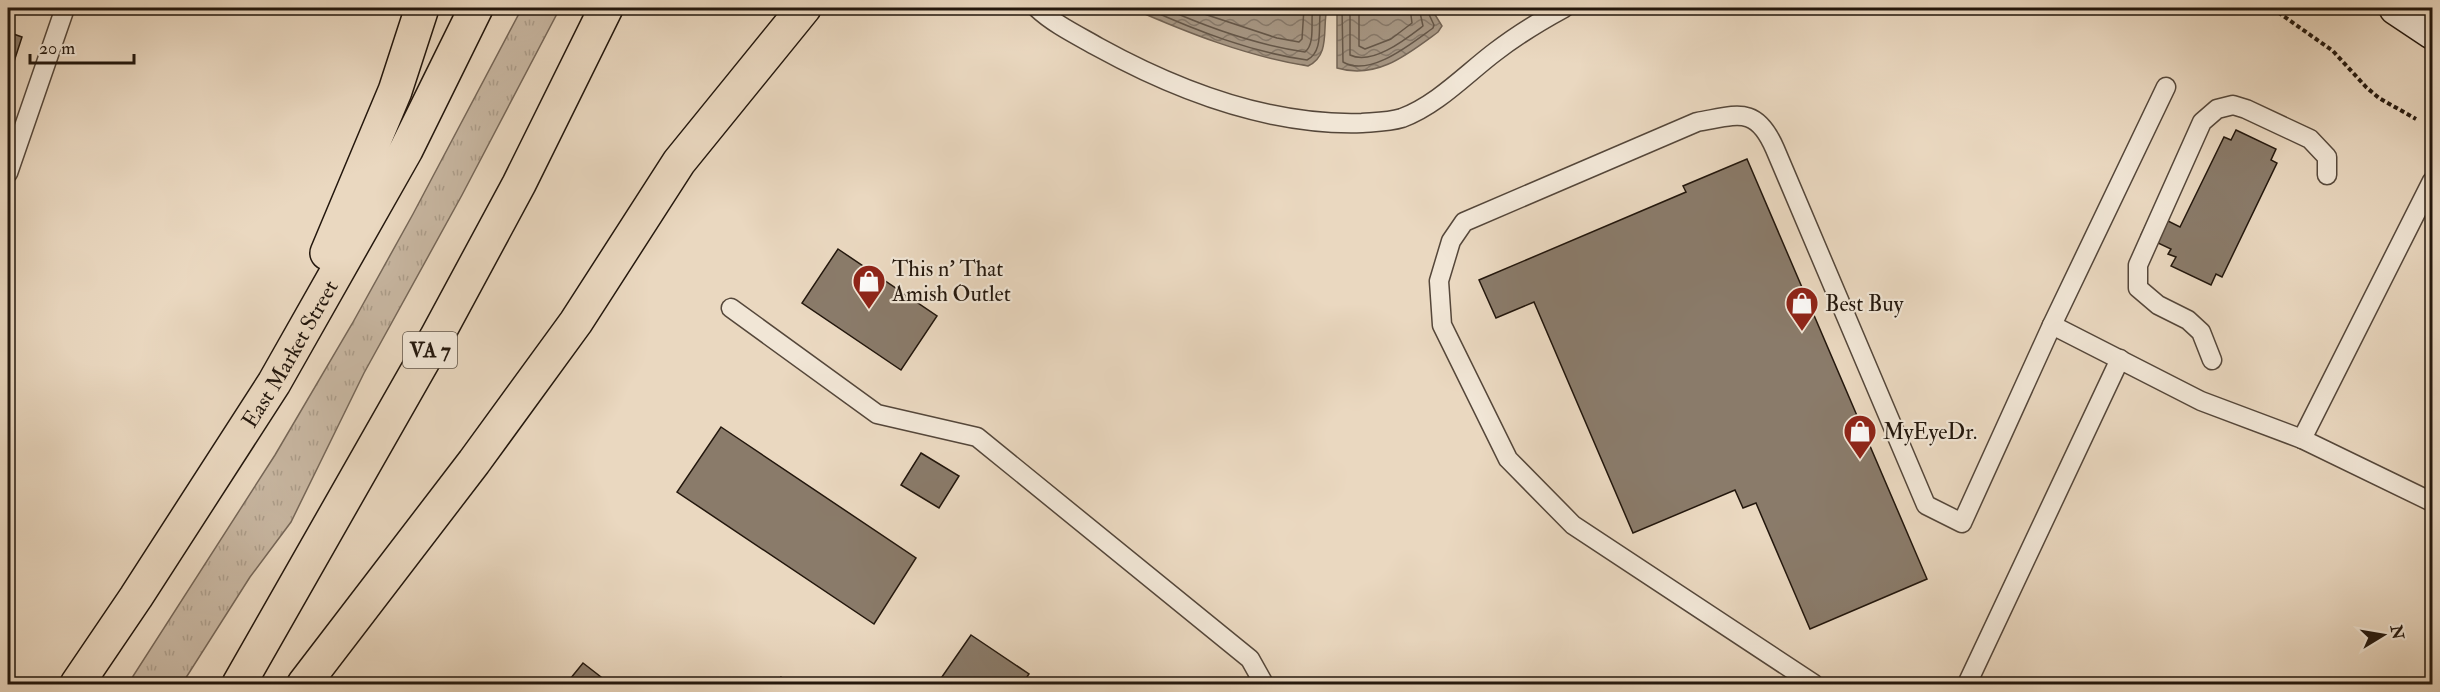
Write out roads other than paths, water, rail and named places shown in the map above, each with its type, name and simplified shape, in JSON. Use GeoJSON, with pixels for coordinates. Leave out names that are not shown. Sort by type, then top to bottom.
{"type":"FeatureCollection","features":[{"type":"Feature","properties":{"kind":"highway"},"geometry":{"type":"LineString","coordinates":[[274,383],[395,91],[422,8]]}},
{"type":"Feature","properties":{"kind":"highway","name":"East Market Street"},"geometry":{"type":"LineString","coordinates":[[77,684],[274,383],[406,150],[476,8]]}},
{"type":"Feature","properties":{"kind":"highway","name":"VA 7"},"geometry":{"type":"LineString","coordinates":[[238,684],[436,338],[519,184],[606,8]]}},
{"type":"Feature","properties":{"kind":"highway"},"geometry":{"type":"LineString","coordinates":[[304,684],[474,462],[576,322],[680,162],[804,8]]}},
{"type":"Feature","properties":{"kind":"main road"},"geometry":{"type":"LineString","coordinates":[[2396,8],[2433,32]]}},
{"type":"Feature","properties":{"kind":"lane"},"geometry":{"type":"LineString","coordinates":[[8,173],[65,8]]}},
{"type":"Feature","properties":{"kind":"lane"},"geometry":{"type":"LineString","coordinates":[[1037,8],[1082,38],[1133,66],[1183,89],[1294,120],[1334,124],[1384,122],[1414,113],[1437,98],[1504,45],[1537,22],[1564,8]]}},
{"type":"Feature","properties":{"kind":"lane"},"geometry":{"type":"LineString","coordinates":[[1814,684],[1573,525],[1508,459],[1442,325],[1439,281],[1451,241],[1464,222],[1697,122],[1738,115],[1754,118],[1767,131],[1926,504],[1962,523],[2052,325],[2166,87]]}},
{"type":"Feature","properties":{"kind":"lane"},"geometry":{"type":"LineString","coordinates":[[2212,360],[2201,332],[2188,320],[2158,305],[2138,288],[2138,265],[2202,122],[2217,109],[2233,105],[2246,109],[2310,139],[2327,157],[2327,175]]}},
{"type":"Feature","properties":{"kind":"lane"},"geometry":{"type":"LineString","coordinates":[[2302,439],[2433,181]]}},
{"type":"Feature","properties":{"kind":"lane"},"geometry":{"type":"LineString","coordinates":[[731,308],[877,414],[977,437],[1250,659],[1264,684]]}},
{"type":"Feature","properties":{"kind":"lane"},"geometry":{"type":"LineString","coordinates":[[2052,325],[2201,401],[2302,439],[2433,502]]}},
{"type":"Feature","properties":{"kind":"lane"},"geometry":{"type":"LineString","coordinates":[[1967,684],[2120,359]]}},
{"type":"Feature","properties":{"kind":"water"},"geometry":{"type":"Polygon","coordinates":[[[1131,8],[1327,8],[1323,48],[1315,61],[1308,66],[1285,62],[1218,43],[1131,8]]]}},
{"type":"Feature","properties":{"kind":"water"},"geometry":{"type":"Polygon","coordinates":[[[1337,8],[1431,8],[1442,26],[1427,40],[1391,63],[1365,71],[1352,71],[1337,68],[1337,8]]]}},
{"type":"Feature","properties":{"kind":"place","name":"This n' That Amish Outlet"},"geometry":{"type":"Point","coordinates":[869,310]}},
{"type":"Feature","properties":{"kind":"place","name":"Best Buy"},"geometry":{"type":"Point","coordinates":[1802,332]}},
{"type":"Feature","properties":{"kind":"place","name":"MyEyeDr."},"geometry":{"type":"Point","coordinates":[1860,460]}}]}
